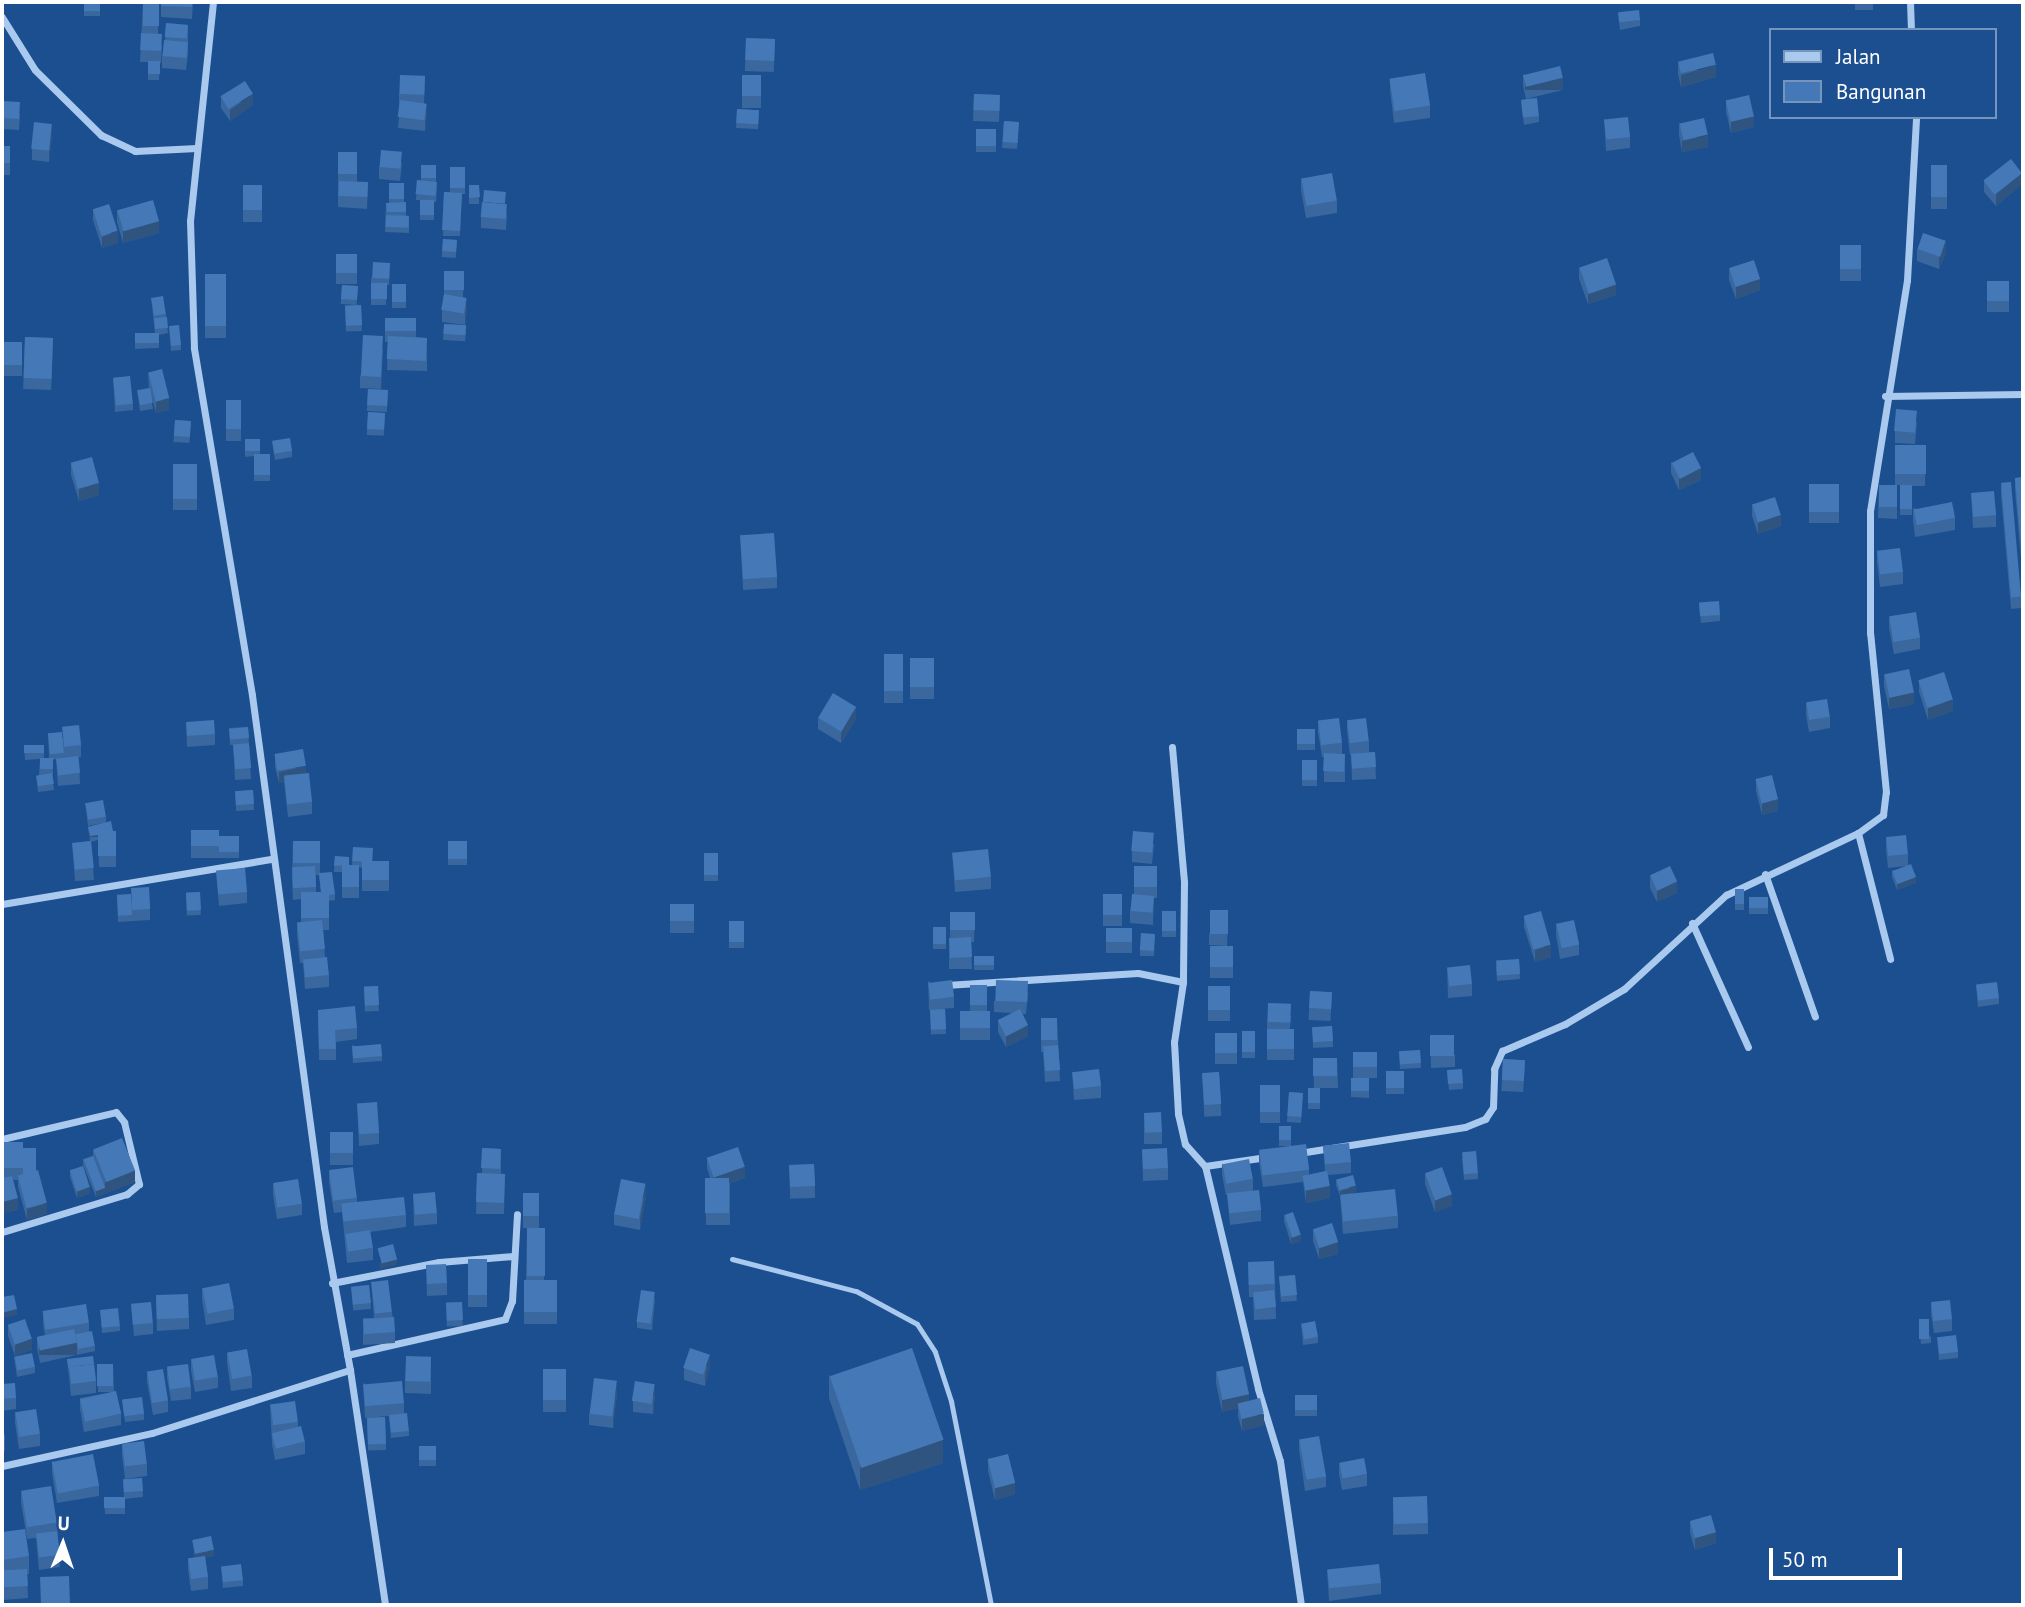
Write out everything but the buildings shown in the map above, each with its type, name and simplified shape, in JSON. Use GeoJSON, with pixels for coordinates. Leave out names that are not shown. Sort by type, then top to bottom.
{"type":"FeatureCollection","features":[{"type":"Feature","properties":{"kind":"street"},"geometry":{"type":"LineString","coordinates":[[213,2],[189,250],[194,348],[251,695],[332,1283],[350,1370],[385,1605]]}},
{"type":"Feature","properties":{"kind":"street"},"geometry":{"type":"LineString","coordinates":[[1910,2],[1911,28]]}},
{"type":"Feature","properties":{"kind":"street"},"geometry":{"type":"LineString","coordinates":[[2,17],[35,70],[101,135],[135,151],[197,148]]}},
{"type":"Feature","properties":{"kind":"street"},"geometry":{"type":"LineString","coordinates":[[1288,1154],[1442,1131],[1485,1119],[1493,1107],[1494,1069],[1502,1051],[1614,996],[1726,895],[1765,874],[1858,833],[1881,817],[1886,806],[1869,582],[1870,511],[1885,396],[1908,267],[1916,119]]}},
{"type":"Feature","properties":{"kind":"street"},"geometry":{"type":"LineString","coordinates":[[1885,396],[2023,394]]}},
{"type":"Feature","properties":{"kind":"street"},"geometry":{"type":"LineString","coordinates":[[1172,747],[1184,882],[1183,982],[1174,1042],[1178,1114],[1188,1151],[1205,1166],[1258,1389],[1280,1461],[1301,1605]]}},
{"type":"Feature","properties":{"kind":"street"},"geometry":{"type":"LineString","coordinates":[[1858,833],[1890,959]]}},
{"type":"Feature","properties":{"kind":"street"},"geometry":{"type":"LineString","coordinates":[[2,904],[272,859]]}},
{"type":"Feature","properties":{"kind":"street"},"geometry":{"type":"LineString","coordinates":[[1765,874],[1815,1017]]}},
{"type":"Feature","properties":{"kind":"street"},"geometry":{"type":"LineString","coordinates":[[1692,923],[1748,1047]]}},
{"type":"Feature","properties":{"kind":"street"},"geometry":{"type":"LineString","coordinates":[[942,986],[1138,973],[1183,982]]}},
{"type":"Feature","properties":{"kind":"street"},"geometry":{"type":"LineString","coordinates":[[2,1139],[116,1112],[124,1122],[139,1184],[127,1194],[2,1232]]}},
{"type":"Feature","properties":{"kind":"street"},"geometry":{"type":"LineString","coordinates":[[1205,1166],[1274,1156]]}},
{"type":"Feature","properties":{"kind":"street"},"geometry":{"type":"LineString","coordinates":[[347,1355],[505,1319],[512,1301],[517,1214]]}},
{"type":"Feature","properties":{"kind":"street"},"geometry":{"type":"LineString","coordinates":[[332,1283],[439,1262],[514,1256]]}},
{"type":"Feature","properties":{"kind":"street"},"geometry":{"type":"LineString","coordinates":[[2,1466],[152,1433],[350,1370]]}},
{"type":"Feature","properties":{"kind":"lane"},"geometry":{"type":"LineString","coordinates":[[732,1259],[856,1291],[917,1324],[935,1352],[951,1401],[991,1605]]}}]}
